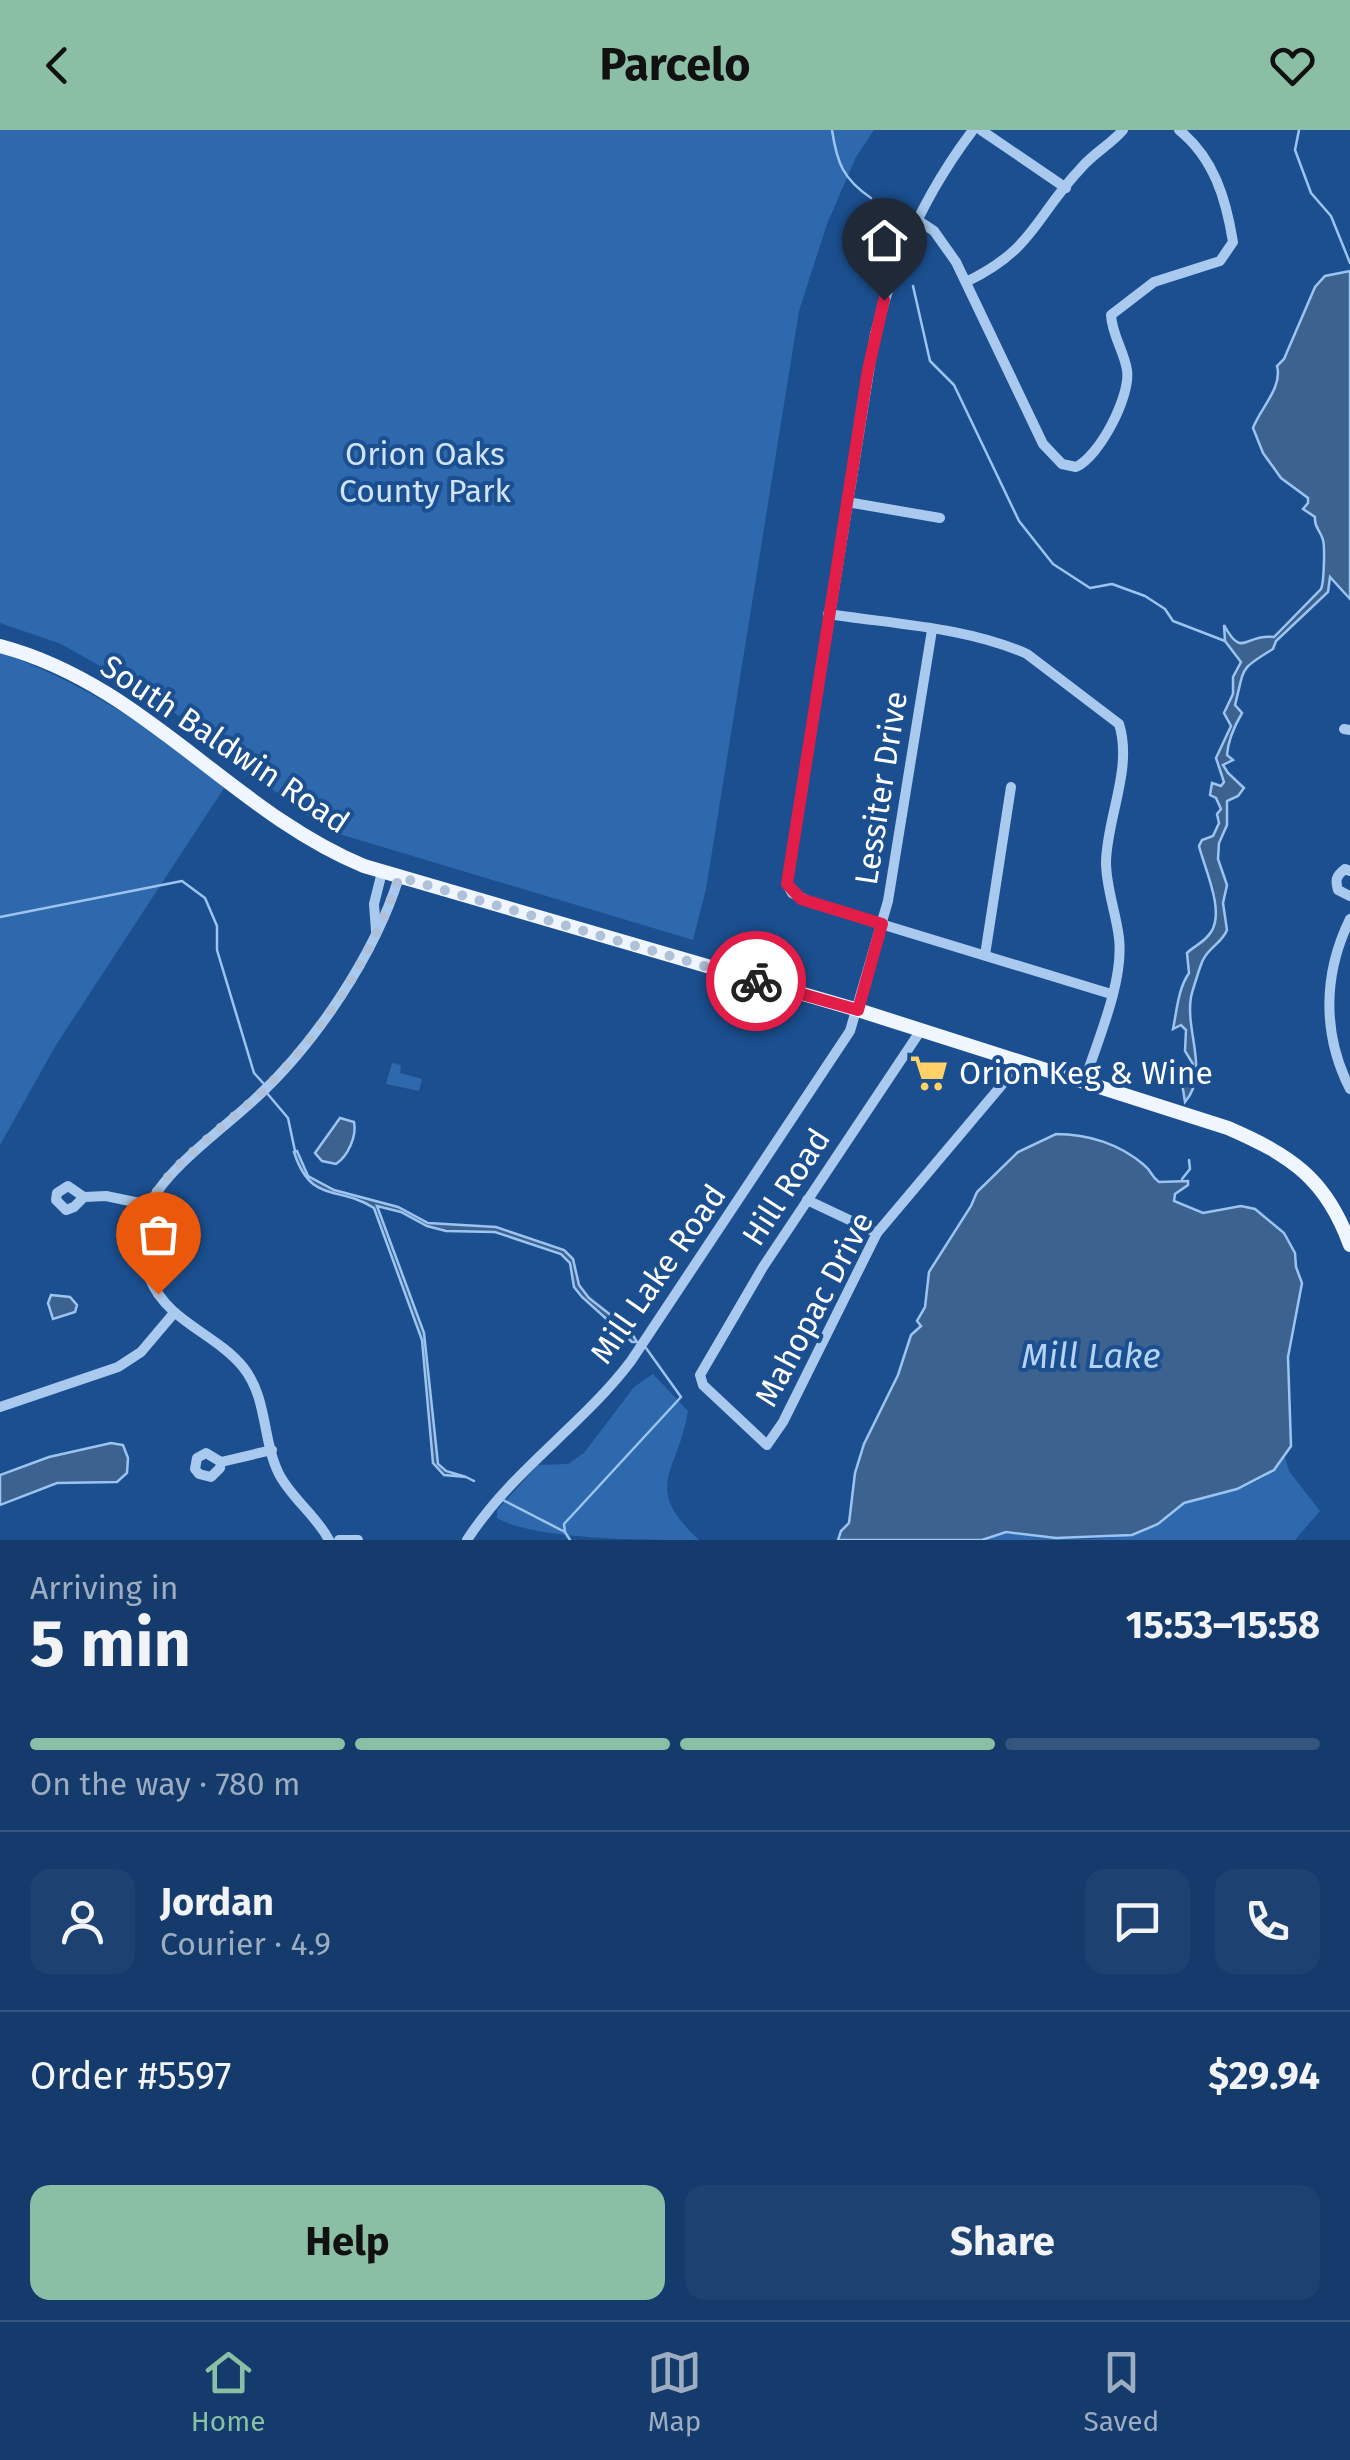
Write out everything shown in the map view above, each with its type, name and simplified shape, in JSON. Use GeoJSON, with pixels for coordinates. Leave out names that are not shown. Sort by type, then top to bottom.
{"type":"FeatureCollection","features":[{"type":"Feature","properties":{"kind":"main road","name":"South Baldwin Road"},"geometry":{"type":"LineString","coordinates":[[0,646],[46,662],[112,697],[181,743],[299,835],[345,858],[1085,1080],[1228,1128],[1271,1147],[1306,1170],[1319,1185],[1350,1245]]}},
{"type":"Feature","properties":{"kind":"street"},"geometry":{"type":"LineString","coordinates":[[973,130],[945,168],[916,220],[894,268],[875,334],[787,884],[801,899],[1111,994]]}},
{"type":"Feature","properties":{"kind":"street"},"geometry":{"type":"LineString","coordinates":[[981,130],[1066,188]]}},
{"type":"Feature","properties":{"kind":"street"},"geometry":{"type":"LineString","coordinates":[[966,282],[1000,265],[1018,250],[1082,167],[1123,130]]}},
{"type":"Feature","properties":{"kind":"street"},"geometry":{"type":"LineString","coordinates":[[916,220],[945,243],[1043,444],[1062,464],[1076,467],[1092,455],[1104,438],[1127,385],[1128,372],[1111,316],[1154,282],[1220,261],[1232,242],[1217,179],[1204,154],[1178,130]]}},
{"type":"Feature","properties":{"kind":"street"},"geometry":{"type":"LineString","coordinates":[[847,502],[940,518]]}},
{"type":"Feature","properties":{"kind":"street"},"geometry":{"type":"LineString","coordinates":[[828,614],[992,641],[1027,654],[1120,724],[1123,757],[1106,859],[1119,939],[1118,961],[1085,1080]]}},
{"type":"Feature","properties":{"kind":"street","name":"Lessiter Drive"},"geometry":{"type":"LineString","coordinates":[[858,1010],[882,924],[932,630]]}},
{"type":"Feature","properties":{"kind":"street"},"geometry":{"type":"LineString","coordinates":[[985,955],[1011,787]]}},
{"type":"Feature","properties":{"kind":"street"},"geometry":{"type":"LineString","coordinates":[[1350,871],[1345,869],[1338,874],[1336,882],[1338,890],[1350,896]]}},
{"type":"Feature","properties":{"kind":"street"},"geometry":{"type":"LineString","coordinates":[[376,932],[374,904],[382,872]]}},
{"type":"Feature","properties":{"kind":"street"},"geometry":{"type":"LineString","coordinates":[[329,1540],[278,1471],[262,1404],[242,1366],[174,1313],[158,1294],[144,1254],[143,1231],[149,1205],[167,1178],[295,1060],[319,1028],[386,918],[399,877]]}},
{"type":"Feature","properties":{"kind":"street"},"geometry":{"type":"LineString","coordinates":[[1350,919],[1332,963],[1329,1010],[1336,1058],[1350,1089]]}},
{"type":"Feature","properties":{"kind":"street","name":"Mill Lake Road"},"geometry":{"type":"LineString","coordinates":[[467,1540],[491,1505],[526,1466],[611,1387],[631,1361],[833,1059],[858,1010]]}},
{"type":"Feature","properties":{"kind":"street","name":"Hill Road"},"geometry":{"type":"LineString","coordinates":[[767,1445],[703,1384],[700,1375],[763,1266],[921,1030]]}},
{"type":"Feature","properties":{"kind":"street","name":"Mahopac Drive"},"geometry":{"type":"LineString","coordinates":[[767,1445],[783,1422],[878,1233],[1022,1061]]}},
{"type":"Feature","properties":{"kind":"street"},"geometry":{"type":"LineString","coordinates":[[84,1197],[106,1196],[149,1205]]}},
{"type":"Feature","properties":{"kind":"street"},"geometry":{"type":"LineString","coordinates":[[808,1200],[878,1233]]}},
{"type":"Feature","properties":{"kind":"street"},"geometry":{"type":"LineString","coordinates":[[0,1407],[118,1367],[140,1352],[174,1313]]}},
{"type":"Feature","properties":{"kind":"street"},"geometry":{"type":"LineString","coordinates":[[221,1462],[272,1450]]}},
{"type":"Feature","properties":{"kind":"street"},"geometry":{"type":"LineString","coordinates":[[339,1540],[358,1540]]}},
{"type":"Feature","properties":{"kind":"green space","name":"Orion Oaks County Park"},"geometry":{"type":"Polygon","coordinates":[[[0,130],[874,130],[856,157],[827,224],[799,311],[706,889],[693,940],[336,833],[304,814],[182,718],[123,679],[61,644],[0,623],[0,130]]]}},
{"type":"Feature","properties":{"kind":"green space"},"geometry":{"type":"Polygon","coordinates":[[[0,652],[118,710],[226,785],[56,1045],[0,1145],[0,652]]]}},
{"type":"Feature","properties":{"kind":"green space"},"geometry":{"type":"Polygon","coordinates":[[[392,1063],[401,1065],[400,1073],[422,1079],[419,1091],[386,1084],[392,1063]]]}},
{"type":"Feature","properties":{"kind":"green space"},"geometry":{"type":"Polygon","coordinates":[[[653,1374],[688,1411],[667,1492],[681,1522],[699,1540],[563,1535],[497,1518],[497,1510],[538,1465],[568,1464],[584,1453],[634,1387],[653,1374]]]}},
{"type":"Feature","properties":{"kind":"green space"},"geometry":{"type":"Polygon","coordinates":[[[1285,1457],[1289,1471],[1320,1511],[1295,1540],[982,1540],[1004,1534],[1074,1539],[1136,1533],[1181,1504],[1262,1478],[1285,1457]]]}},
{"type":"Feature","properties":{"kind":"water"},"geometry":{"type":"Polygon","coordinates":[[[1350,271],[1350,599],[1330,577],[1328,592],[1242,676],[1235,705],[1242,713],[1232,732],[1227,755],[1233,760],[1223,765],[1244,788],[1227,801],[1227,825],[1219,843],[1218,859],[1227,885],[1223,903],[1227,930],[1203,960],[1191,997],[1196,1078],[1185,1102],[1182,1083],[1193,1064],[1185,1051],[1186,1030],[1181,1025],[1173,1029],[1180,993],[1189,973],[1187,953],[1209,935],[1215,923],[1215,902],[1199,846],[1202,840],[1213,836],[1219,823],[1217,814],[1221,809],[1210,795],[1212,783],[1221,786],[1224,782],[1216,758],[1231,726],[1224,713],[1241,662],[1225,641],[1224,625],[1240,643],[1274,637],[1321,589],[1323,580],[1323,540],[1315,517],[1303,509],[1308,498],[1281,478],[1263,453],[1253,428],[1274,390],[1277,366],[1284,359],[1315,287],[1325,276],[1350,271]]]}},
{"type":"Feature","properties":{"kind":"water"},"geometry":{"type":"Polygon","coordinates":[[[340,1118],[354,1122],[351,1145],[336,1164],[322,1161],[315,1153],[340,1118]]]}},
{"type":"Feature","properties":{"kind":"water","name":"Mill Lake"},"geometry":{"type":"Polygon","coordinates":[[[1056,1134],[1092,1138],[1114,1146],[1144,1165],[1159,1182],[1188,1181],[1175,1194],[1174,1201],[1203,1213],[1241,1206],[1255,1209],[1284,1233],[1295,1253],[1302,1283],[1288,1357],[1291,1446],[1274,1470],[1237,1489],[1184,1503],[1158,1524],[1132,1535],[1056,1538],[1006,1532],[982,1540],[838,1540],[849,1523],[855,1473],[864,1444],[898,1375],[911,1335],[921,1326],[917,1321],[925,1307],[929,1272],[977,1192],[1018,1152],[1056,1134]]]}},
{"type":"Feature","properties":{"kind":"water"},"geometry":{"type":"Polygon","coordinates":[[[297,1151],[308,1176],[334,1190],[398,1207],[428,1223],[496,1227],[564,1250],[573,1259],[579,1285],[589,1298],[630,1330],[637,1342],[632,1342],[582,1297],[574,1287],[570,1263],[561,1254],[495,1232],[446,1231],[377,1206],[424,1333],[438,1464],[466,1477],[444,1475],[433,1463],[422,1340],[374,1208],[318,1187],[301,1169],[294,1152],[297,1151]]]}},
{"type":"Feature","properties":{"kind":"water"},"geometry":{"type":"Polygon","coordinates":[[[51,1295],[70,1297],[77,1305],[75,1312],[53,1319],[48,1303],[51,1295]]]}},
{"type":"Feature","properties":{"kind":"water"},"geometry":{"type":"Polygon","coordinates":[[[111,1443],[123,1445],[128,1458],[127,1473],[117,1482],[57,1483],[0,1505],[0,1475],[49,1457],[111,1443]]]}},
{"type":"Feature","properties":{"kind":"waterway"},"geometry":{"type":"LineString","coordinates":[[832,130],[843,169],[871,198]]}},
{"type":"Feature","properties":{"kind":"waterway"},"geometry":{"type":"LineString","coordinates":[[1299,130],[1295,150],[1311,193],[1331,216],[1350,263]]}},
{"type":"Feature","properties":{"kind":"waterway"},"geometry":{"type":"LineString","coordinates":[[913,286],[930,361],[954,385],[1019,521],[1053,564],[1090,588],[1112,584],[1145,596],[1165,609],[1173,621],[1225,641]]}},
{"type":"Feature","properties":{"kind":"waterway"},"geometry":{"type":"LineString","coordinates":[[0,917],[182,881],[205,898],[217,926],[217,950],[254,1073],[264,1084]]}},
{"type":"Feature","properties":{"kind":"waterway"},"geometry":{"type":"LineString","coordinates":[[266,1092],[288,1118],[295,1151]]}},
{"type":"Feature","properties":{"kind":"waterway"},"geometry":{"type":"LineString","coordinates":[[1182,1179],[1190,1169],[1189,1160]]}},
{"type":"Feature","properties":{"kind":"waterway"},"geometry":{"type":"LineString","coordinates":[[565,1532],[564,1524],[681,1397],[646,1348]]}},
{"type":"Feature","properties":{"kind":"waterway"},"geometry":{"type":"LineString","coordinates":[[466,1477],[474,1481]]}},
{"type":"Feature","properties":{"kind":"waterway"},"geometry":{"type":"LineString","coordinates":[[501,1499],[565,1532],[570,1540]]}},
{"type":"Feature","properties":{"kind":"way so far"},"geometry":{"type":"LineString","coordinates":[[158,1294],[148,1275],[144,1254],[143,1231],[149,1205],[167,1178],[258,1096],[309,1042],[386,918],[399,877],[756,981]]}},
{"type":"Feature","properties":{"kind":"place","name":"Orion Keg & Wine"},"geometry":{"type":"Point","coordinates":[929,1073]}},
{"type":"Feature","properties":{"kind":"route"},"geometry":{"type":"LineString","coordinates":[[756,981],[858,1010],[882,924],[801,899],[787,884],[868,370],[884,300]]}}]}
